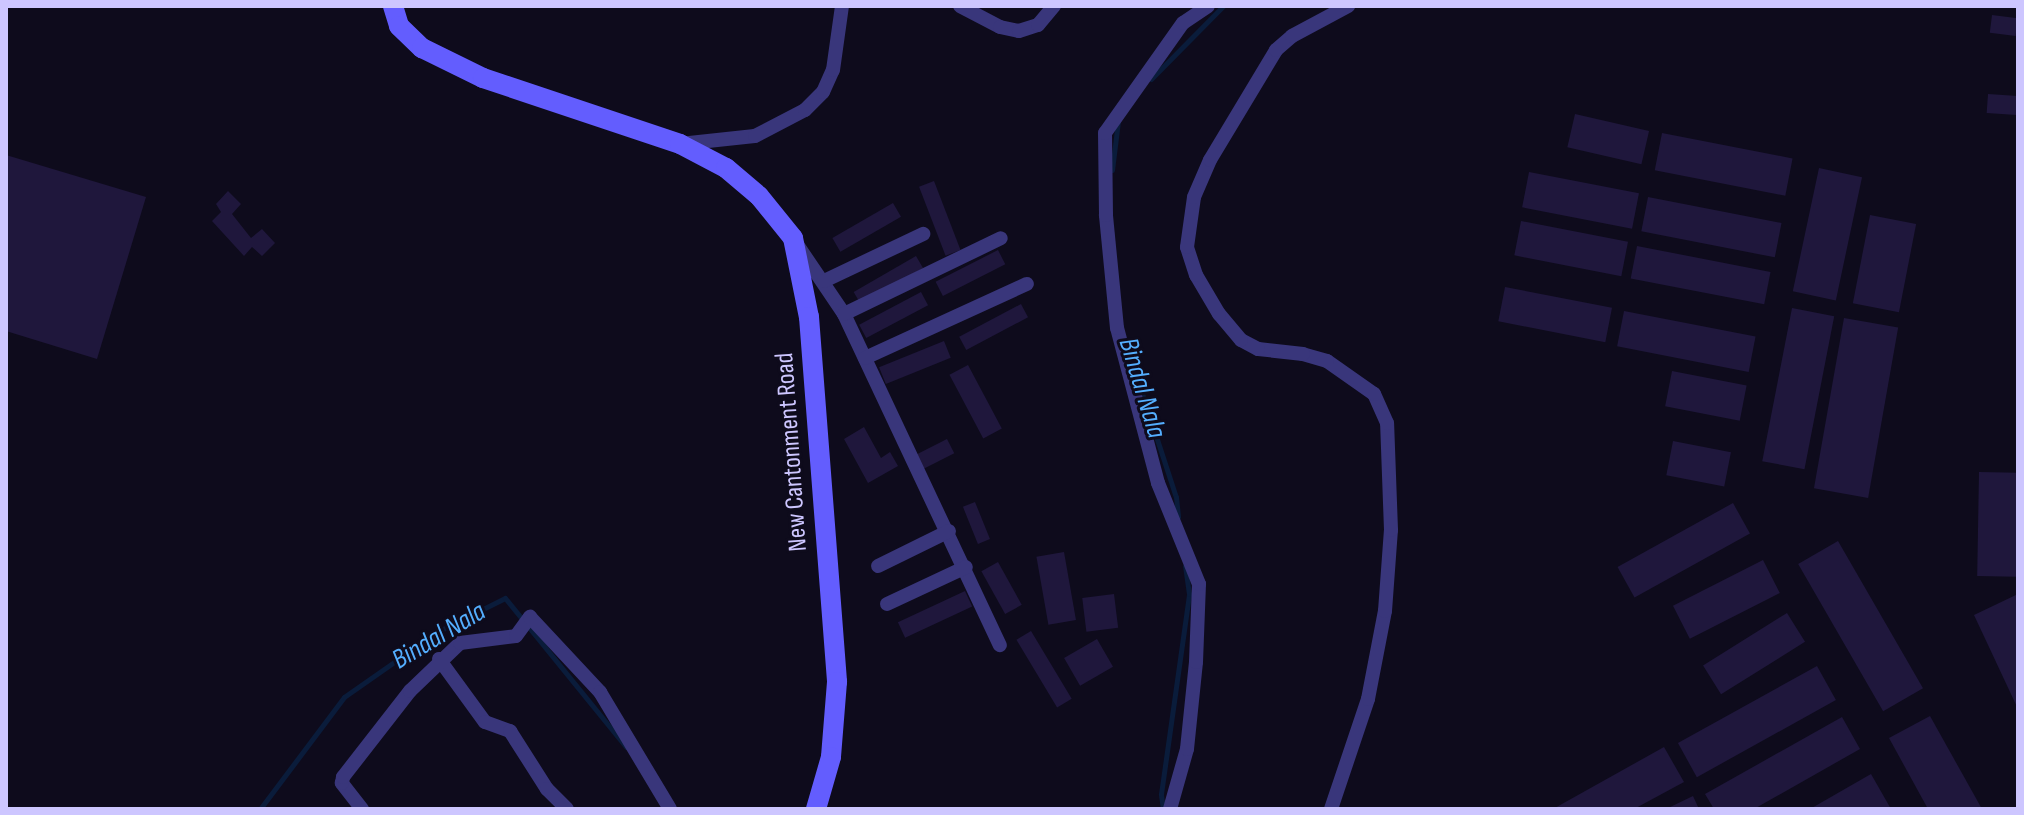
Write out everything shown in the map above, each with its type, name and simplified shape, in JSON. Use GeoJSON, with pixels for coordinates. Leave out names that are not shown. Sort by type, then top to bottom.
{"type":"FeatureCollection","features":[{"type":"Feature","properties":{"kind":"street","name":"New Cantonment Road"},"geometry":{"type":"LineString","coordinates":[[393,6],[399,26],[422,48],[483,78],[680,144],[737,177],[759,196],[793,238],[809,317],[837,682],[831,757],[816,809]]}},
{"type":"Feature","properties":{"kind":"street","name":"New Cantonment Road"},"geometry":{"type":"LineString","coordinates":[[680,144],[755,136],[805,110],[823,92],[833,70],[842,6]]}},
{"type":"Feature","properties":{"kind":"street"},"geometry":{"type":"LineString","coordinates":[[960,6],[1000,27],[1019,31],[1038,25],[1054,6]]}},
{"type":"Feature","properties":{"kind":"street"},"geometry":{"type":"LineString","coordinates":[[1170,809],[1187,749],[1196,662],[1199,584],[1158,483],[1117,328],[1106,215],[1105,133],[1183,23],[1208,6]]}},
{"type":"Feature","properties":{"kind":"street"},"geometry":{"type":"LineString","coordinates":[[1331,809],[1368,699],[1385,611],[1391,530],[1387,423],[1374,394],[1327,361],[1303,354],[1258,349],[1241,340],[1219,314],[1196,275],[1187,247],[1194,197],[1210,160],[1276,50],[1292,36],[1348,6]]}},
{"type":"Feature","properties":{"kind":"street"},"geometry":{"type":"LineString","coordinates":[[824,281],[923,234]]}},
{"type":"Feature","properties":{"kind":"street"},"geometry":{"type":"LineString","coordinates":[[793,238],[844,314],[917,474],[966,567],[1000,645]]}},
{"type":"Feature","properties":{"kind":"street"},"geometry":{"type":"LineString","coordinates":[[844,314],[1001,238]]}},
{"type":"Feature","properties":{"kind":"street"},"geometry":{"type":"LineString","coordinates":[[865,358],[1027,284]]}},
{"type":"Feature","properties":{"kind":"street"},"geometry":{"type":"LineString","coordinates":[[878,566],[949,531]]}},
{"type":"Feature","properties":{"kind":"street"},"geometry":{"type":"LineString","coordinates":[[887,604],[966,567]]}},
{"type":"Feature","properties":{"kind":"street"},"geometry":{"type":"LineString","coordinates":[[362,809],[342,783],[345,773],[439,659],[470,639],[516,636],[530,617],[600,692],[670,809]]}},
{"type":"Feature","properties":{"kind":"street"},"geometry":{"type":"LineString","coordinates":[[439,659],[485,722],[510,731],[547,789],[567,809]]}},
{"type":"Feature","properties":{"kind":"building"},"geometry":{"type":"Polygon","coordinates":[[[1992,15],[2018,18],[2016,36],[1990,33],[1992,15]]]}},
{"type":"Feature","properties":{"kind":"building"},"geometry":{"type":"Polygon","coordinates":[[[1988,94],[2018,96],[2017,115],[1987,113],[1988,94]]]}},
{"type":"Feature","properties":{"kind":"building"},"geometry":{"type":"Polygon","coordinates":[[[1575,114],[1649,131],[1641,164],[1567,147],[1575,114]]]}},
{"type":"Feature","properties":{"kind":"building"},"geometry":{"type":"Polygon","coordinates":[[[1662,133],[1793,158],[1785,196],[1655,170],[1662,133]]]}},
{"type":"Feature","properties":{"kind":"building"},"geometry":{"type":"Polygon","coordinates":[[[6,155],[146,197],[97,359],[6,331],[6,155]]]}},
{"type":"Feature","properties":{"kind":"building"},"geometry":{"type":"Polygon","coordinates":[[[1819,168],[1862,177],[1836,300],[1793,291],[1819,168]]]}},
{"type":"Feature","properties":{"kind":"building"},"geometry":{"type":"Polygon","coordinates":[[[1529,172],[1639,193],[1632,229],[1522,207],[1529,172]]]}},
{"type":"Feature","properties":{"kind":"building"},"geometry":{"type":"Polygon","coordinates":[[[934,181],[961,250],[946,256],[919,187],[934,181]]]}},
{"type":"Feature","properties":{"kind":"building"},"geometry":{"type":"Polygon","coordinates":[[[228,191],[241,204],[232,214],[251,238],[262,229],[275,243],[262,256],[252,247],[244,256],[212,221],[221,212],[216,204],[228,191]]]}},
{"type":"Feature","properties":{"kind":"building"},"geometry":{"type":"Polygon","coordinates":[[[1648,197],[1782,223],[1775,257],[1641,231],[1648,197]]]}},
{"type":"Feature","properties":{"kind":"building"},"geometry":{"type":"Polygon","coordinates":[[[893,203],[901,217],[840,252],[832,238],[893,203]]]}},
{"type":"Feature","properties":{"kind":"building"},"geometry":{"type":"Polygon","coordinates":[[[1870,215],[1916,224],[1899,312],[1853,303],[1870,215]]]}},
{"type":"Feature","properties":{"kind":"building"},"geometry":{"type":"Polygon","coordinates":[[[1521,221],[1628,242],[1621,276],[1514,255],[1521,221]]]}},
{"type":"Feature","properties":{"kind":"building"},"geometry":{"type":"Polygon","coordinates":[[[1637,246],[1771,272],[1764,304],[1631,278],[1637,246]]]}},
{"type":"Feature","properties":{"kind":"building"},"geometry":{"type":"Polygon","coordinates":[[[998,250],[1005,264],[943,296],[936,282],[998,250]]]}},
{"type":"Feature","properties":{"kind":"building"},"geometry":{"type":"Polygon","coordinates":[[[916,256],[923,268],[861,304],[854,292],[916,256]]]}},
{"type":"Feature","properties":{"kind":"building"},"geometry":{"type":"Polygon","coordinates":[[[1505,287],[1612,308],[1605,342],[1498,321],[1505,287]]]}},
{"type":"Feature","properties":{"kind":"building"},"geometry":{"type":"Polygon","coordinates":[[[921,292],[928,305],[866,338],[859,325],[921,292]]]}},
{"type":"Feature","properties":{"kind":"building"},"geometry":{"type":"Polygon","coordinates":[[[1021,304],[1028,317],[966,350],[959,337],[1021,304]]]}},
{"type":"Feature","properties":{"kind":"building"},"geometry":{"type":"Polygon","coordinates":[[[1792,308],[1834,316],[1804,469],[1762,461],[1792,308]]]}},
{"type":"Feature","properties":{"kind":"building"},"geometry":{"type":"Polygon","coordinates":[[[1624,311],[1756,337],[1749,372],[1617,346],[1624,311]]]}},
{"type":"Feature","properties":{"kind":"building"},"geometry":{"type":"Polygon","coordinates":[[[1844,318],[1898,328],[1868,498],[1814,488],[1844,318]]]}},
{"type":"Feature","properties":{"kind":"building"},"geometry":{"type":"Polygon","coordinates":[[[944,341],[951,358],[886,384],[879,367],[944,341]]]}},
{"type":"Feature","properties":{"kind":"building"},"geometry":{"type":"Polygon","coordinates":[[[968,365],[1002,429],[983,438],[949,375],[968,365]]]}},
{"type":"Feature","properties":{"kind":"building"},"geometry":{"type":"Polygon","coordinates":[[[1672,371],[1747,386],[1740,421],[1665,406],[1672,371]]]}},
{"type":"Feature","properties":{"kind":"building"},"geometry":{"type":"Polygon","coordinates":[[[864,427],[881,458],[890,452],[898,466],[868,483],[844,439],[864,427]]]}},
{"type":"Feature","properties":{"kind":"building"},"geometry":{"type":"Polygon","coordinates":[[[947,439],[954,453],[922,470],[915,455],[947,439]]]}},
{"type":"Feature","properties":{"kind":"building"},"geometry":{"type":"Polygon","coordinates":[[[1673,441],[1731,452],[1724,487],[1666,475],[1673,441]]]}},
{"type":"Feature","properties":{"kind":"building"},"geometry":{"type":"Polygon","coordinates":[[[1979,472],[2018,473],[2016,577],[1977,576],[1979,472]]]}},
{"type":"Feature","properties":{"kind":"building"},"geometry":{"type":"Polygon","coordinates":[[[975,502],[990,539],[978,544],[963,507],[975,502]]]}},
{"type":"Feature","properties":{"kind":"building"},"geometry":{"type":"Polygon","coordinates":[[[1733,503],[1750,534],[1635,598],[1618,567],[1733,503]]]}},
{"type":"Feature","properties":{"kind":"building"},"geometry":{"type":"Polygon","coordinates":[[[1838,541],[1923,688],[1883,711],[1798,564],[1838,541]]]}},
{"type":"Feature","properties":{"kind":"building"},"geometry":{"type":"Polygon","coordinates":[[[1064,552],[1076,620],[1048,625],[1036,557],[1064,552]]]}},
{"type":"Feature","properties":{"kind":"building"},"geometry":{"type":"Polygon","coordinates":[[[1763,560],[1780,593],[1690,639],[1673,606],[1763,560]]]}},
{"type":"Feature","properties":{"kind":"building"},"geometry":{"type":"Polygon","coordinates":[[[998,562],[1022,605],[1005,614],[981,571],[998,562]]]}},
{"type":"Feature","properties":{"kind":"building"},"geometry":{"type":"Polygon","coordinates":[[[965,591],[972,606],[905,638],[898,622],[965,591]]]}},
{"type":"Feature","properties":{"kind":"building"},"geometry":{"type":"Polygon","coordinates":[[[1114,594],[1118,628],[1086,632],[1082,598],[1114,594]]]}},
{"type":"Feature","properties":{"kind":"building"},"geometry":{"type":"Polygon","coordinates":[[[2018,594],[2018,709],[1974,615],[2018,594]]]}},
{"type":"Feature","properties":{"kind":"building"},"geometry":{"type":"Polygon","coordinates":[[[1787,613],[1805,642],[1721,694],[1703,665],[1787,613]]]}},
{"type":"Feature","properties":{"kind":"building"},"geometry":{"type":"Polygon","coordinates":[[[1031,631],[1072,699],[1057,707],[1016,640],[1031,631]]]}},
{"type":"Feature","properties":{"kind":"building"},"geometry":{"type":"Polygon","coordinates":[[[1097,639],[1113,667],[1080,686],[1064,658],[1097,639]]]}},
{"type":"Feature","properties":{"kind":"building"},"geometry":{"type":"Polygon","coordinates":[[[1817,666],[1836,700],[1697,777],[1678,743],[1817,666]]]}},
{"type":"Feature","properties":{"kind":"building"},"geometry":{"type":"Polygon","coordinates":[[[1930,716],[1982,809],[1928,809],[1889,738],[1930,716]]]}},
{"type":"Feature","properties":{"kind":"building"},"geometry":{"type":"Polygon","coordinates":[[[1842,717],[1860,749],[1754,809],[1714,809],[1705,794],[1842,717]]]}},
{"type":"Feature","properties":{"kind":"building"},"geometry":{"type":"Polygon","coordinates":[[[1664,747],[1684,782],[1634,809],[1553,809],[1664,747]]]}},
{"type":"Feature","properties":{"kind":"building"},"geometry":{"type":"Polygon","coordinates":[[[1871,774],[1891,809],[1810,809],[1871,774]]]}},
{"type":"Feature","properties":{"kind":"building"},"geometry":{"type":"Polygon","coordinates":[[[1693,796],[1699,809],[1666,809],[1693,796]]]}},
{"type":"Feature","properties":{"kind":"waterway","name":"Bindal Nala"},"geometry":{"type":"LineString","coordinates":[[1151,79],[1223,6]]}},
{"type":"Feature","properties":{"kind":"waterway","name":"Bindal Nala"},"geometry":{"type":"LineString","coordinates":[[1112,170],[1118,121]]}},
{"type":"Feature","properties":{"kind":"waterway","name":"Bindal Nala"},"geometry":{"type":"LineString","coordinates":[[1138,381],[1176,497],[1178,517]]}},
{"type":"Feature","properties":{"kind":"waterway","name":"Bindal Nala"},"geometry":{"type":"LineString","coordinates":[[1163,809],[1161,794],[1189,594],[1185,566]]}},
{"type":"Feature","properties":{"kind":"waterway","name":"Bindal Nala"},"geometry":{"type":"LineString","coordinates":[[260,809],[344,697],[437,632],[505,598],[626,747]]}}]}
